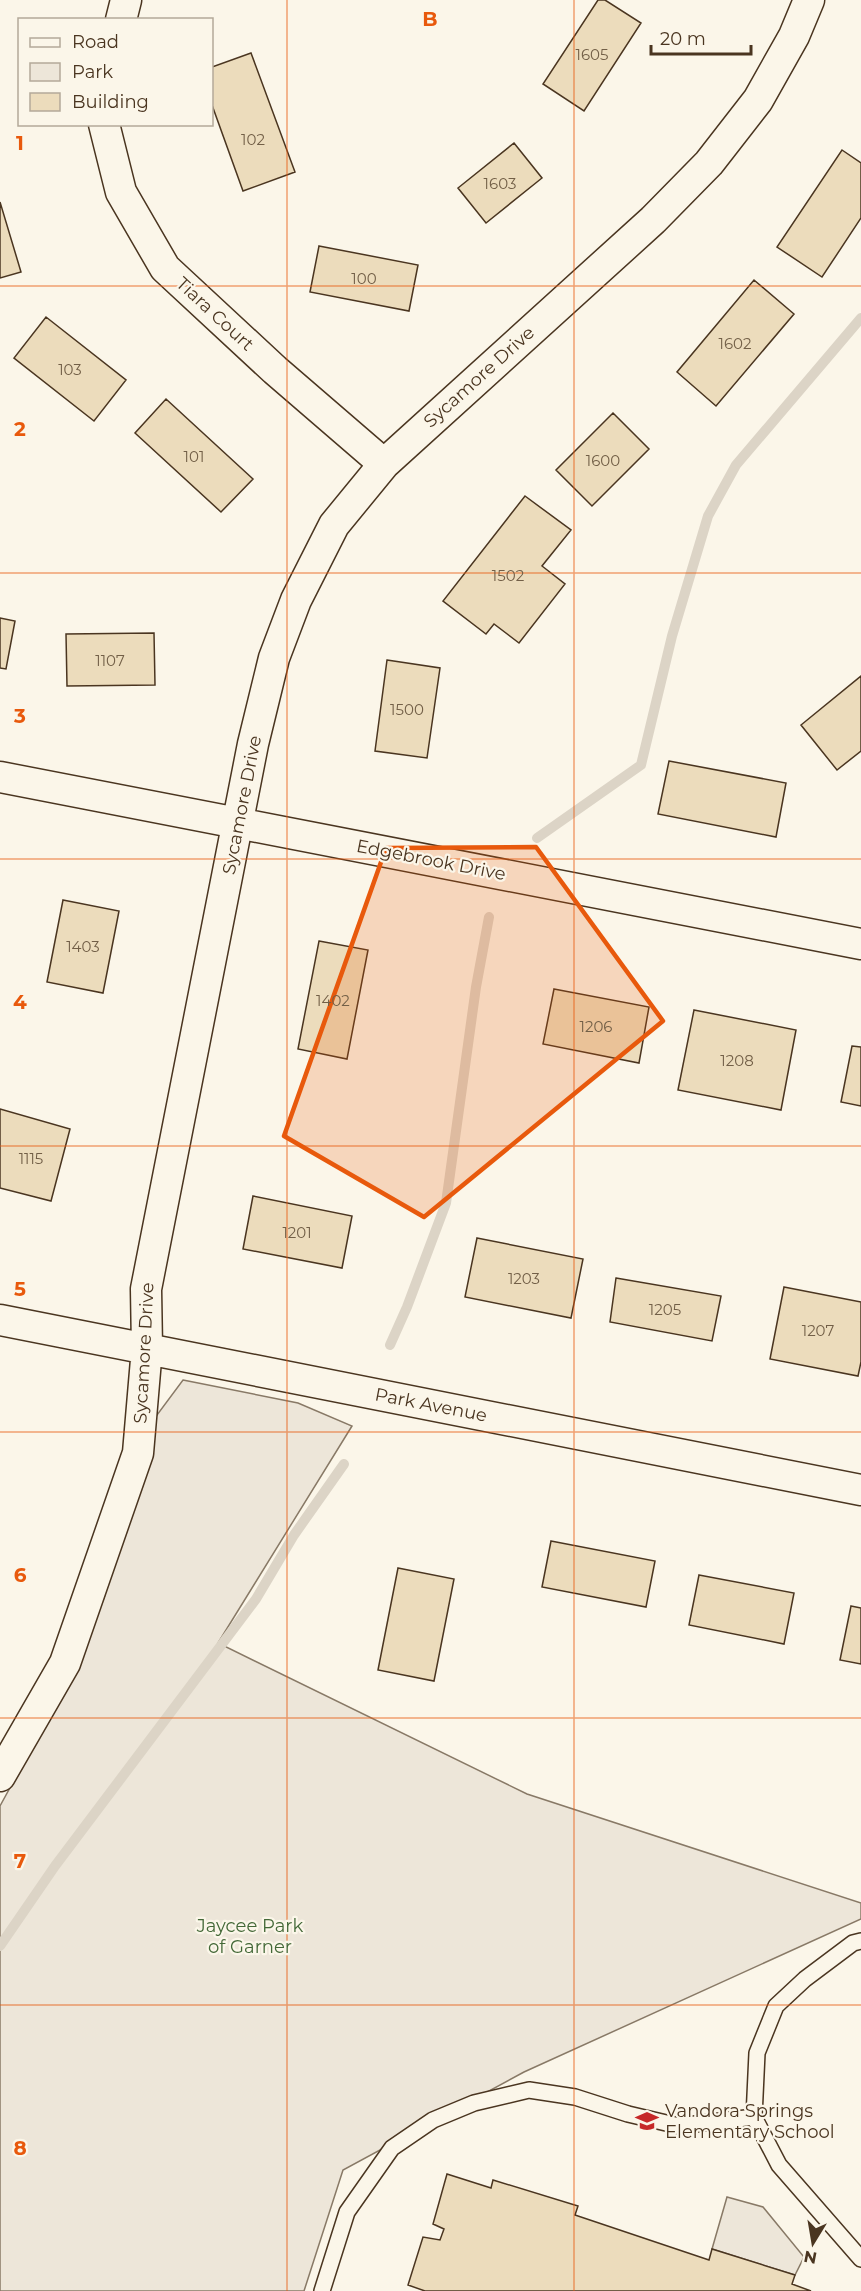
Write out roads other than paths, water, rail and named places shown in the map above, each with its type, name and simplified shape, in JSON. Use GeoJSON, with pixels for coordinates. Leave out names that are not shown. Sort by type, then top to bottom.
{"type":"FeatureCollection","features":[{"type":"Feature","properties":{"kind":"street"},"geometry":{"type":"LineString","coordinates":[[122,18],[126,0]]}},
{"type":"Feature","properties":{"kind":"street","name":"Sycamore Drive"},"geometry":{"type":"LineString","coordinates":[[0,1776],[65,1663],[138,1453],[147,1348],[146,1289],[253,744],[274,658],[296,600],[334,525],[384,464],[653,220],[709,163],[758,100],[794,36],[809,0]]}},
{"type":"Feature","properties":{"kind":"street","name":"Tiara Court"},"geometry":{"type":"LineString","coordinates":[[105,126],[122,192],[165,268],[275,370],[384,464]]}},
{"type":"Feature","properties":{"kind":"street","name":"Edgebrook Drive"},"geometry":{"type":"LineString","coordinates":[[0,777],[861,944]]}},
{"type":"Feature","properties":{"kind":"street","name":"Park Avenue"},"geometry":{"type":"LineString","coordinates":[[0,1320],[861,1490]]}},
{"type":"Feature","properties":{"kind":"lane"},"geometry":{"type":"LineString","coordinates":[[861,1941],[853,1942],[805,1978],[776,2006],[757,2052],[754,2116],[779,2165],[861,2259]]}},
{"type":"Feature","properties":{"kind":"lane"},"geometry":{"type":"LineString","coordinates":[[322,2291],[347,2212],[392,2148],[433,2120],[474,2103],[529,2090],[575,2097],[628,2114],[679,2126],[754,2116]]}},
{"type":"Feature","properties":{"kind":"waterway"},"geometry":{"type":"LineString","coordinates":[[537,838],[641,765],[672,636],[708,516],[736,465],[861,318]]}},
{"type":"Feature","properties":{"kind":"waterway"},"geometry":{"type":"LineString","coordinates":[[390,1345],[407,1307],[446,1203],[476,987],[489,917]]}},
{"type":"Feature","properties":{"kind":"waterway"},"geometry":{"type":"LineString","coordinates":[[0,1946],[55,1866],[256,1599],[294,1535],[344,1464]]}},
{"type":"Feature","properties":{"kind":"place","name":"Vandora Springs Elementary School"},"geometry":{"type":"Point","coordinates":[647,2121]}},
{"type":"Feature","properties":{"kind":"park label","name":"Jaycee Park of Garner"},"geometry":{"type":"Point","coordinates":[250,1936]}}]}
